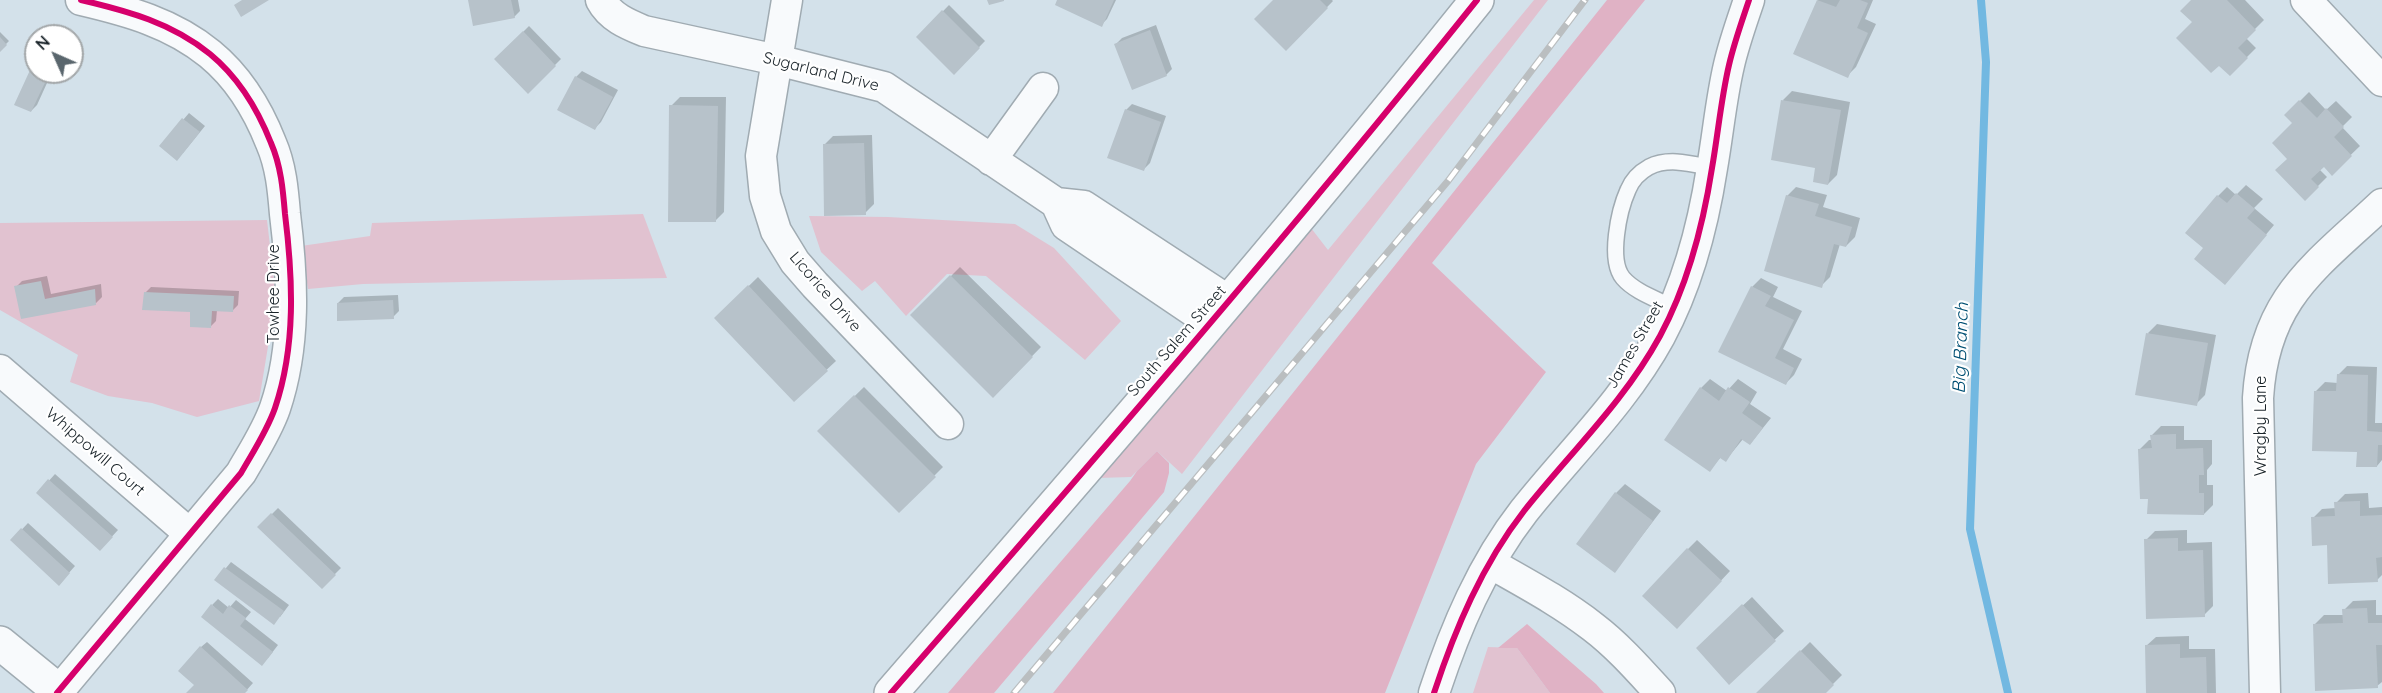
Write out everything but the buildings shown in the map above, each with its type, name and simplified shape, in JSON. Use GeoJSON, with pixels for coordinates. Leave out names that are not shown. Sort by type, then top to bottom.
{"type":"FeatureCollection","features":[{"type":"Feature","properties":{"kind":"main road","name":"South Salem Street"},"geometry":{"type":"LineString","coordinates":[[891,693],[1220,312],[1477,0]]}},
{"type":"Feature","properties":{"kind":"main road"},"geometry":{"type":"LineString","coordinates":[[0,643],[58,692]]}},
{"type":"Feature","properties":{"kind":"street","name":"Towhee Drive"},"geometry":{"type":"LineString","coordinates":[[58,692],[241,472],[260,442],[275,409],[286,366],[291,326],[290,255],[280,174],[272,144],[253,105],[231,75],[210,54],[156,21],[126,10],[81,0]]}},
{"type":"Feature","properties":{"kind":"street","name":"Sugarland Drive"},"geometry":{"type":"LineString","coordinates":[[601,0],[606,10],[644,31],[777,60],[884,87],[1056,203],[1066,225],[1220,312]]}},
{"type":"Feature","properties":{"kind":"street","name":"Licorice Drive"},"geometry":{"type":"LineString","coordinates":[[787,0],[761,156],[765,196],[776,231],[795,262],[815,285],[948,424]]}},
{"type":"Feature","properties":{"kind":"street","name":"James Street"},"geometry":{"type":"LineString","coordinates":[[1434,693],[1450,644],[1490,563],[1523,513],[1621,398],[1660,336],[1674,308],[1696,246],[1712,168],[1729,64],[1749,0]]}},
{"type":"Feature","properties":{"kind":"street"},"geometry":{"type":"LineString","coordinates":[[2306,0],[2382,81]]}},
{"type":"Feature","properties":{"kind":"street"},"geometry":{"type":"LineString","coordinates":[[991,160],[1043,88]]}},
{"type":"Feature","properties":{"kind":"street","name":"Wragby Lane"},"geometry":{"type":"LineString","coordinates":[[2265,693],[2258,398],[2263,357],[2277,317],[2294,291],[2320,262],[2382,204]]}},
{"type":"Feature","properties":{"kind":"street","name":"Whippowill Court"},"geometry":{"type":"LineString","coordinates":[[0,370],[190,534]]}},
{"type":"Feature","properties":{"kind":"street"},"geometry":{"type":"LineString","coordinates":[[1490,563],[1560,603],[1594,627],[1622,652],[1660,693]]}},
{"type":"Feature","properties":{"kind":"lane"},"geometry":{"type":"LineString","coordinates":[[1674,308],[1630,285],[1621,276],[1615,262],[1614,247],[1628,191],[1636,177],[1649,167],[1663,162],[1680,162],[1712,168]]}},
{"type":"Feature","properties":{"kind":"shaded area"},"geometry":{"type":"Polygon","coordinates":[[[1534,0],[1548,0],[1182,474],[1157,451],[1131,477],[1097,478],[1311,228],[1328,250],[1534,0]]]}},
{"type":"Feature","properties":{"kind":"shaded area"},"geometry":{"type":"Polygon","coordinates":[[[1607,0],[1645,0],[1432,263],[1546,372],[1476,464],[1385,693],[1053,693],[1607,0]]]}},
{"type":"Feature","properties":{"kind":"shaded area"},"geometry":{"type":"Polygon","coordinates":[[[643,214],[667,278],[363,284],[308,289],[301,246],[370,236],[372,223],[643,214]]]}},
{"type":"Feature","properties":{"kind":"shaded area"},"geometry":{"type":"Polygon","coordinates":[[[809,216],[888,217],[1015,224],[1054,248],[1121,321],[1085,360],[986,276],[947,274],[906,316],[875,281],[862,291],[821,252],[809,216]]]}},
{"type":"Feature","properties":{"kind":"shaded area"},"geometry":{"type":"Polygon","coordinates":[[[267,220],[276,298],[259,401],[197,417],[152,403],[108,396],[70,382],[78,355],[0,310],[0,223],[267,220]]]}},
{"type":"Feature","properties":{"kind":"shaded area"},"geometry":{"type":"Polygon","coordinates":[[[1157,451],[1169,463],[1164,492],[994,693],[948,693],[1137,471],[1157,451]]]}},
{"type":"Feature","properties":{"kind":"shaded area"},"geometry":{"type":"Polygon","coordinates":[[[1527,624],[1604,693],[1550,693],[1517,648],[1498,648],[1527,624]]]}},
{"type":"Feature","properties":{"kind":"shaded area"},"geometry":{"type":"Polygon","coordinates":[[[1488,647],[1517,648],[1550,693],[1473,693],[1488,647]]]}},
{"type":"Feature","properties":{"kind":"waterway","name":"Big Branch"},"geometry":{"type":"LineString","coordinates":[[1981,0],[1986,62],[1970,529],[2008,693]]}},
{"type":"Feature","properties":{"kind":"railway"},"geometry":{"type":"LineString","coordinates":[[1014,693],[1448,181],[1585,0]]}},
{"type":"Feature","properties":{"kind":"cycle path"},"geometry":{"type":"LineString","coordinates":[[57,693],[241,473],[264,433],[275,408],[287,361],[291,312],[290,263],[279,169],[266,131],[246,95],[220,63],[180,34],[132,14],[81,0]]}},
{"type":"Feature","properties":{"kind":"cycle path"},"geometry":{"type":"LineString","coordinates":[[891,693],[1188,350],[1477,0]]}},
{"type":"Feature","properties":{"kind":"cycle path"},"geometry":{"type":"LineString","coordinates":[[1434,693],[1471,598],[1495,553],[1524,511],[1596,427],[1630,383],[1646,360],[1670,316],[1679,296],[1699,233],[1726,78],[1749,0]]}}]}
